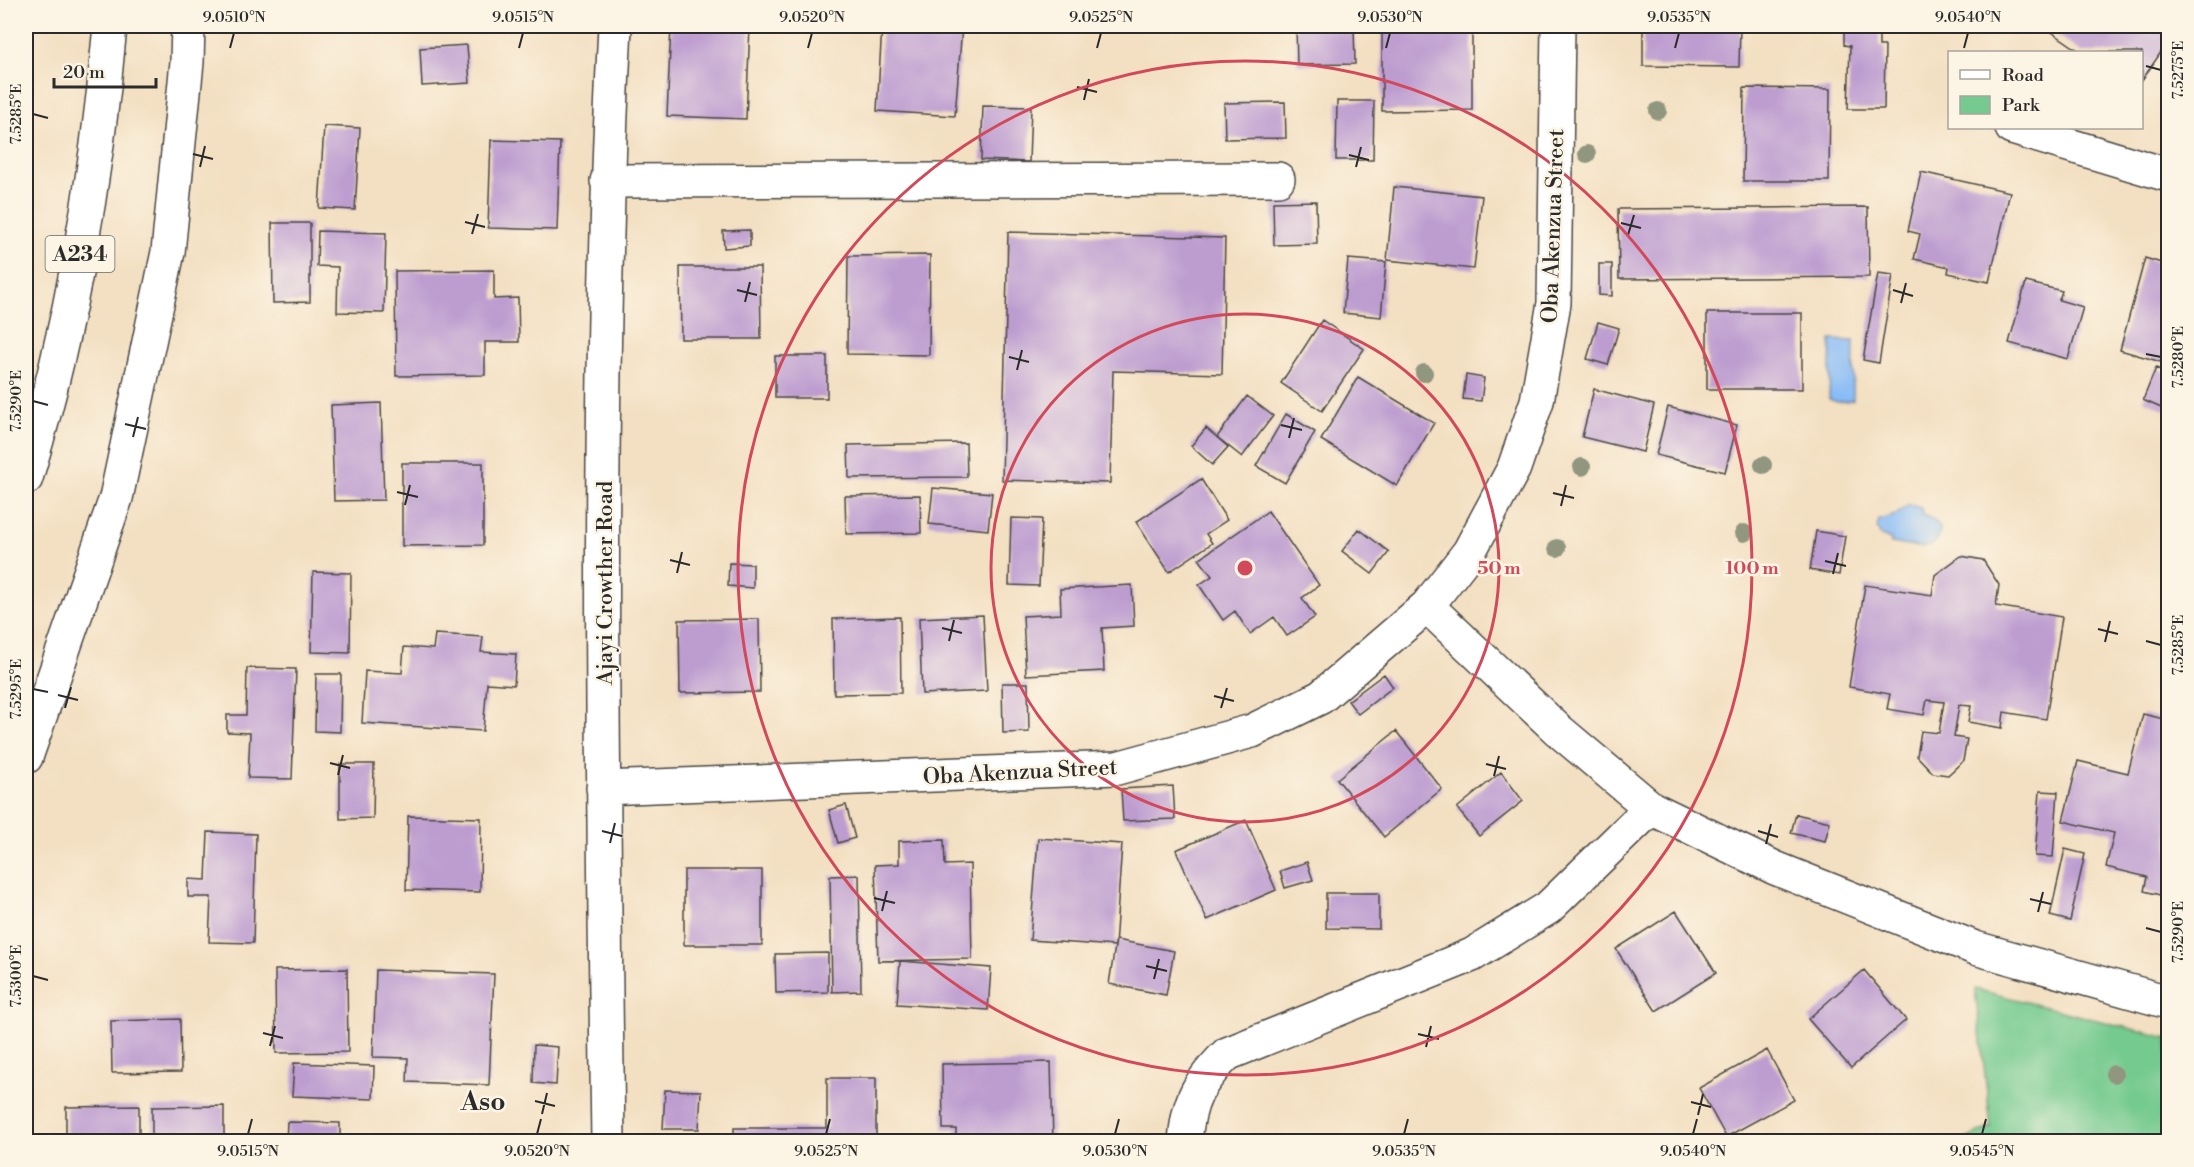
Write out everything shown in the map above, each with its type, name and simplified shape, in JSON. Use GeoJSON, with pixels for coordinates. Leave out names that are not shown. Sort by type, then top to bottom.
{"type":"FeatureCollection","features":[{"type":"Feature","properties":{"kind":"main road","name":"A234"},"geometry":{"type":"LineString","coordinates":[[26,478],[43,419],[81,252],[110,26]]}},
{"type":"Feature","properties":{"kind":"main road"},"geometry":{"type":"LineString","coordinates":[[26,757],[116,498],[168,252],[187,62],[188,26]]}},
{"type":"Feature","properties":{"kind":"main road"},"geometry":{"type":"LineString","coordinates":[[187,62],[198,26]]}},
{"type":"Feature","properties":{"kind":"main road","name":"Ajayi Crowther Road"},"geometry":{"type":"LineString","coordinates":[[608,1142],[603,788],[607,181],[615,26]]}},
{"type":"Feature","properties":{"kind":"main road","name":"Oba Akenzua Street"},"geometry":{"type":"LineString","coordinates":[[603,788],[1118,768],[1252,731],[1322,697],[1427,606],[1469,552],[1514,468],[1537,400],[1554,303],[1558,26]]}},
{"type":"Feature","properties":{"kind":"main road"},"geometry":{"type":"LineString","coordinates":[[2015,129],[2169,175]]}},
{"type":"Feature","properties":{"kind":"main road"},"geometry":{"type":"LineString","coordinates":[[607,181],[1278,179]]}},
{"type":"Feature","properties":{"kind":"main road"},"geometry":{"type":"LineString","coordinates":[[1427,606],[1557,729],[1651,807],[1775,868],[1975,948],[2169,1002]]}},
{"type":"Feature","properties":{"kind":"main road"},"geometry":{"type":"LineString","coordinates":[[1185,1142],[1186,1120],[1193,1095],[1206,1075],[1227,1054],[1472,955],[1548,908],[1651,807]]}},
{"type":"Feature","properties":{"kind":"green space"},"geometry":{"type":"Polygon","coordinates":[[[1975,989],[2168,1038],[2168,1141],[1962,1141],[1991,1127],[1975,989]]]}},
{"type":"Feature","properties":{"kind":"water"},"geometry":{"type":"Polygon","coordinates":[[[1831,340],[1854,341],[1853,400],[1837,402],[1829,399],[1831,340]]]}},
{"type":"Feature","properties":{"kind":"water"},"geometry":{"type":"Polygon","coordinates":[[[1909,505],[1921,508],[1922,515],[1933,519],[1940,528],[1935,543],[1915,547],[1891,543],[1891,539],[1881,536],[1877,529],[1879,520],[1896,515],[1909,505]]]}},
{"type":"Feature","properties":{"kind":"building"},"geometry":{"type":"Polygon","coordinates":[[[671,26],[750,26],[746,119],[667,116],[671,26]]]}},
{"type":"Feature","properties":{"kind":"building"},"geometry":{"type":"Polygon","coordinates":[[[882,26],[962,26],[955,116],[877,111],[882,26]]]}},
{"type":"Feature","properties":{"kind":"building"},"geometry":{"type":"Polygon","coordinates":[[[1296,26],[1354,26],[1355,64],[1297,65],[1296,26]]]}},
{"type":"Feature","properties":{"kind":"building"},"geometry":{"type":"Polygon","coordinates":[[[1382,26],[1472,26],[1472,110],[1382,111],[1382,26]]]}},
{"type":"Feature","properties":{"kind":"building"},"geometry":{"type":"Polygon","coordinates":[[[1643,26],[1740,26],[1739,67],[1643,66],[1643,26]]]}},
{"type":"Feature","properties":{"kind":"building"},"geometry":{"type":"Polygon","coordinates":[[[1844,26],[1879,26],[1879,46],[1885,46],[1884,109],[1848,109],[1850,46],[1844,45],[1844,26]]]}},
{"type":"Feature","properties":{"kind":"building"},"geometry":{"type":"Polygon","coordinates":[[[2043,26],[2158,26],[2168,33],[2168,42],[2143,79],[2143,51],[2080,51],[2043,26]]]}},
{"type":"Feature","properties":{"kind":"building"},"geometry":{"type":"Polygon","coordinates":[[[467,45],[470,83],[422,86],[420,48],[467,45]]]}},
{"type":"Feature","properties":{"kind":"building"},"geometry":{"type":"Polygon","coordinates":[[[1744,88],[1830,89],[1829,181],[1743,181],[1744,88]]]}},
{"type":"Feature","properties":{"kind":"building"},"geometry":{"type":"Polygon","coordinates":[[[1337,101],[1374,101],[1373,160],[1336,160],[1337,101]]]}},
{"type":"Feature","properties":{"kind":"building"},"geometry":{"type":"Polygon","coordinates":[[[1285,102],[1286,138],[1225,139],[1224,103],[1285,102]]]}},
{"type":"Feature","properties":{"kind":"building"},"geometry":{"type":"Polygon","coordinates":[[[983,106],[1031,107],[1029,162],[981,160],[983,106]]]}},
{"type":"Feature","properties":{"kind":"building"},"geometry":{"type":"Polygon","coordinates":[[[324,126],[360,128],[355,210],[319,208],[324,126]]]}},
{"type":"Feature","properties":{"kind":"building"},"geometry":{"type":"Polygon","coordinates":[[[491,140],[560,142],[557,230],[488,228],[491,140]]]}},
{"type":"Feature","properties":{"kind":"building"},"geometry":{"type":"Polygon","coordinates":[[[1921,172],[2010,192],[1989,282],[1948,273],[1949,267],[1914,259],[1920,234],[1908,231],[1921,172]]]}},
{"type":"Feature","properties":{"kind":"building"},"geometry":{"type":"Polygon","coordinates":[[[1394,187],[1482,196],[1474,269],[1387,260],[1394,187]]]}},
{"type":"Feature","properties":{"kind":"building"},"geometry":{"type":"Polygon","coordinates":[[[1316,201],[1317,244],[1274,245],[1273,202],[1316,201]]]}},
{"type":"Feature","properties":{"kind":"building"},"geometry":{"type":"Polygon","coordinates":[[[1868,207],[1869,277],[1619,279],[1618,209],[1868,207]]]}},
{"type":"Feature","properties":{"kind":"building"},"geometry":{"type":"Polygon","coordinates":[[[272,223],[310,223],[310,302],[273,303],[272,223]]]}},
{"type":"Feature","properties":{"kind":"building"},"geometry":{"type":"Polygon","coordinates":[[[750,230],[750,246],[724,248],[723,231],[750,230]]]}},
{"type":"Feature","properties":{"kind":"building"},"geometry":{"type":"Polygon","coordinates":[[[318,231],[386,233],[384,313],[337,312],[338,267],[317,266],[318,231]]]}},
{"type":"Feature","properties":{"kind":"building"},"geometry":{"type":"Polygon","coordinates":[[[1008,232],[1225,238],[1222,374],[1113,371],[1110,483],[1002,480],[1008,232]]]}},
{"type":"Feature","properties":{"kind":"building"},"geometry":{"type":"Polygon","coordinates":[[[930,255],[929,355],[847,354],[848,256],[930,255]]]}},
{"type":"Feature","properties":{"kind":"building"},"geometry":{"type":"Polygon","coordinates":[[[2145,258],[2168,265],[2168,364],[2120,350],[2145,258]]]}},
{"type":"Feature","properties":{"kind":"building"},"geometry":{"type":"Polygon","coordinates":[[[1348,259],[1386,262],[1381,317],[1343,313],[1348,259]]]}},
{"type":"Feature","properties":{"kind":"building"},"geometry":{"type":"Polygon","coordinates":[[[1599,264],[1612,264],[1612,296],[1599,295],[1599,264]]]}},
{"type":"Feature","properties":{"kind":"building"},"geometry":{"type":"Polygon","coordinates":[[[680,267],[760,267],[761,339],[681,339],[680,267]]]}},
{"type":"Feature","properties":{"kind":"building"},"geometry":{"type":"Polygon","coordinates":[[[494,270],[494,299],[518,298],[519,342],[485,342],[485,375],[396,376],[395,271],[494,270]]]}},
{"type":"Feature","properties":{"kind":"building"},"geometry":{"type":"Polygon","coordinates":[[[1878,273],[1893,275],[1879,363],[1863,360],[1878,273]]]}},
{"type":"Feature","properties":{"kind":"building"},"geometry":{"type":"Polygon","coordinates":[[[2026,282],[2062,291],[2059,300],[2083,307],[2068,359],[2009,343],[2026,282]]]}},
{"type":"Feature","properties":{"kind":"building"},"geometry":{"type":"Polygon","coordinates":[[[1707,313],[1802,313],[1802,389],[1707,389],[1707,313]]]}},
{"type":"Feature","properties":{"kind":"building"},"geometry":{"type":"Polygon","coordinates":[[[1322,320],[1364,349],[1322,411],[1281,383],[1322,320]]]}},
{"type":"Feature","properties":{"kind":"building"},"geometry":{"type":"Polygon","coordinates":[[[1598,322],[1619,328],[1608,365],[1587,359],[1598,322]]]}},
{"type":"Feature","properties":{"kind":"building"},"geometry":{"type":"Polygon","coordinates":[[[775,356],[827,356],[827,398],[775,398],[775,356]]]}},
{"type":"Feature","properties":{"kind":"building"},"geometry":{"type":"Polygon","coordinates":[[[2156,368],[2168,373],[2168,411],[2143,400],[2156,368]]]}},
{"type":"Feature","properties":{"kind":"building"},"geometry":{"type":"Polygon","coordinates":[[[1466,375],[1484,378],[1481,401],[1463,399],[1466,375]]]}},
{"type":"Feature","properties":{"kind":"building"},"geometry":{"type":"Polygon","coordinates":[[[1358,377],[1434,423],[1397,486],[1321,440],[1358,377]]]}},
{"type":"Feature","properties":{"kind":"building"},"geometry":{"type":"Polygon","coordinates":[[[1594,389],[1654,405],[1643,452],[1582,437],[1594,389]]]}},
{"type":"Feature","properties":{"kind":"building"},"geometry":{"type":"Polygon","coordinates":[[[1247,396],[1273,416],[1242,457],[1217,437],[1247,396]]]}},
{"type":"Feature","properties":{"kind":"building"},"geometry":{"type":"Polygon","coordinates":[[[381,403],[384,500],[334,501],[331,405],[381,403]]]}},
{"type":"Feature","properties":{"kind":"building"},"geometry":{"type":"Polygon","coordinates":[[[1668,407],[1737,425],[1725,472],[1656,455],[1668,407]]]}},
{"type":"Feature","properties":{"kind":"building"},"geometry":{"type":"Polygon","coordinates":[[[1286,414],[1315,432],[1285,483],[1256,466],[1286,414]]]}},
{"type":"Feature","properties":{"kind":"building"},"geometry":{"type":"Polygon","coordinates":[[[1206,428],[1228,447],[1212,465],[1191,446],[1206,428]]]}},
{"type":"Feature","properties":{"kind":"building"},"geometry":{"type":"Polygon","coordinates":[[[966,443],[967,477],[849,478],[848,445],[966,443]]]}},
{"type":"Feature","properties":{"kind":"building"},"geometry":{"type":"Polygon","coordinates":[[[402,463],[483,463],[483,545],[402,546],[402,463]]]}},
{"type":"Feature","properties":{"kind":"building"},"geometry":{"type":"Polygon","coordinates":[[[1201,479],[1227,520],[1206,534],[1212,543],[1169,572],[1136,522],[1201,479]]]}},
{"type":"Feature","properties":{"kind":"building"},"geometry":{"type":"Polygon","coordinates":[[[933,488],[992,493],[988,530],[929,524],[933,488]]]}},
{"type":"Feature","properties":{"kind":"building"},"geometry":{"type":"Polygon","coordinates":[[[920,495],[921,533],[846,534],[845,496],[920,495]]]}},
{"type":"Feature","properties":{"kind":"building"},"geometry":{"type":"Polygon","coordinates":[[[1268,511],[1319,585],[1302,598],[1315,617],[1287,636],[1274,617],[1250,634],[1235,611],[1223,620],[1199,585],[1212,576],[1199,559],[1268,511]]]}},
{"type":"Feature","properties":{"kind":"building"},"geometry":{"type":"Polygon","coordinates":[[[1011,518],[1042,519],[1039,586],[1009,585],[1011,518]]]}},
{"type":"Feature","properties":{"kind":"building"},"geometry":{"type":"Polygon","coordinates":[[[1359,529],[1389,552],[1372,574],[1342,551],[1359,529]]]}},
{"type":"Feature","properties":{"kind":"building"},"geometry":{"type":"Polygon","coordinates":[[[1816,531],[1845,536],[1839,575],[1810,570],[1816,531]]]}},
{"type":"Feature","properties":{"kind":"building"},"geometry":{"type":"Polygon","coordinates":[[[1961,556],[1983,560],[1999,585],[1996,606],[2062,617],[2046,719],[2004,712],[2002,728],[1968,722],[1971,706],[1959,705],[1954,737],[1967,739],[1963,761],[1948,775],[1933,773],[1917,756],[1921,731],[1939,733],[1944,702],[1927,700],[1924,715],[1887,709],[1890,694],[1849,687],[1865,585],[1932,595],[1935,575],[1961,556]]]}},
{"type":"Feature","properties":{"kind":"building"},"geometry":{"type":"Polygon","coordinates":[[[729,563],[753,564],[753,588],[728,586],[729,563]]]}},
{"type":"Feature","properties":{"kind":"building"},"geometry":{"type":"Polygon","coordinates":[[[313,572],[351,573],[350,653],[311,652],[313,572]]]}},
{"type":"Feature","properties":{"kind":"building"},"geometry":{"type":"Polygon","coordinates":[[[1132,585],[1134,626],[1102,628],[1104,671],[1026,675],[1023,616],[1061,614],[1060,589],[1132,585]]]}},
{"type":"Feature","properties":{"kind":"building"},"geometry":{"type":"Polygon","coordinates":[[[983,615],[987,691],[922,694],[919,618],[983,615]]]}},
{"type":"Feature","properties":{"kind":"building"},"geometry":{"type":"Polygon","coordinates":[[[900,617],[901,693],[834,694],[833,619],[900,617]]]}},
{"type":"Feature","properties":{"kind":"building"},"geometry":{"type":"Polygon","coordinates":[[[759,619],[760,692],[680,693],[679,620],[759,619]]]}},
{"type":"Feature","properties":{"kind":"building"},"geometry":{"type":"Polygon","coordinates":[[[435,634],[483,637],[481,652],[516,654],[514,685],[487,683],[483,731],[362,723],[365,671],[402,673],[404,647],[433,649],[435,634]]]}},
{"type":"Feature","properties":{"kind":"building"},"geometry":{"type":"Polygon","coordinates":[[[247,668],[296,669],[292,779],[248,778],[250,733],[227,732],[227,715],[246,715],[247,668]]]}},
{"type":"Feature","properties":{"kind":"building"},"geometry":{"type":"Polygon","coordinates":[[[316,674],[341,674],[340,732],[315,731],[316,674]]]}},
{"type":"Feature","properties":{"kind":"building"},"geometry":{"type":"Polygon","coordinates":[[[1384,674],[1393,687],[1358,714],[1348,701],[1384,674]]]}},
{"type":"Feature","properties":{"kind":"building"},"geometry":{"type":"Polygon","coordinates":[[[1002,683],[1028,683],[1029,732],[1003,733],[1002,683]]]}},
{"type":"Feature","properties":{"kind":"building"},"geometry":{"type":"Polygon","coordinates":[[[2143,714],[2168,720],[2168,897],[2144,891],[2147,877],[2106,867],[2114,833],[2063,821],[2078,761],[2128,773],[2143,714]]]}},
{"type":"Feature","properties":{"kind":"building"},"geometry":{"type":"Polygon","coordinates":[[[1396,731],[1442,789],[1384,837],[1337,779],[1396,731]]]}},
{"type":"Feature","properties":{"kind":"building"},"geometry":{"type":"Polygon","coordinates":[[[340,764],[374,764],[373,818],[340,819],[340,764]]]}},
{"type":"Feature","properties":{"kind":"building"},"geometry":{"type":"Polygon","coordinates":[[[1501,772],[1523,801],[1479,836],[1457,808],[1501,772]]]}},
{"type":"Feature","properties":{"kind":"building"},"geometry":{"type":"Polygon","coordinates":[[[1173,786],[1175,819],[1123,821],[1121,789],[1173,786]]]}},
{"type":"Feature","properties":{"kind":"building"},"geometry":{"type":"Polygon","coordinates":[[[2040,791],[2058,792],[2053,857],[2035,856],[2040,791]]]}},
{"type":"Feature","properties":{"kind":"building"},"geometry":{"type":"Polygon","coordinates":[[[846,805],[855,838],[838,843],[829,810],[846,805]]]}},
{"type":"Feature","properties":{"kind":"building"},"geometry":{"type":"Polygon","coordinates":[[[1796,814],[1830,822],[1825,841],[1791,833],[1796,814]]]}},
{"type":"Feature","properties":{"kind":"building"},"geometry":{"type":"Polygon","coordinates":[[[408,816],[481,818],[480,892],[406,890],[408,816]]]}},
{"type":"Feature","properties":{"kind":"building"},"geometry":{"type":"Polygon","coordinates":[[[1246,820],[1276,890],[1207,920],[1176,850],[1246,820]]]}},
{"type":"Feature","properties":{"kind":"building"},"geometry":{"type":"Polygon","coordinates":[[[208,832],[256,834],[253,943],[209,942],[211,897],[188,897],[188,879],[206,880],[208,832]]]}},
{"type":"Feature","properties":{"kind":"building"},"geometry":{"type":"Polygon","coordinates":[[[1038,838],[1122,844],[1115,946],[1030,940],[1038,838]]]}},
{"type":"Feature","properties":{"kind":"building"},"geometry":{"type":"Polygon","coordinates":[[[944,840],[945,865],[970,864],[972,959],[878,961],[875,865],[899,864],[899,841],[944,840]]]}},
{"type":"Feature","properties":{"kind":"building"},"geometry":{"type":"Polygon","coordinates":[[[2065,849],[2085,854],[2070,921],[2050,916],[2065,849]]]}},
{"type":"Feature","properties":{"kind":"building"},"geometry":{"type":"Polygon","coordinates":[[[1307,862],[1313,880],[1285,888],[1280,871],[1307,862]]]}},
{"type":"Feature","properties":{"kind":"building"},"geometry":{"type":"Polygon","coordinates":[[[684,870],[762,870],[762,945],[684,945],[684,870]]]}},
{"type":"Feature","properties":{"kind":"building"},"geometry":{"type":"Polygon","coordinates":[[[859,875],[861,991],[832,992],[830,876],[859,875]]]}},
{"type":"Feature","properties":{"kind":"building"},"geometry":{"type":"Polygon","coordinates":[[[1326,893],[1379,893],[1379,929],[1326,928],[1326,893]]]}},
{"type":"Feature","properties":{"kind":"building"},"geometry":{"type":"Polygon","coordinates":[[[1676,911],[1716,973],[1656,1011],[1616,949],[1676,911]]]}},
{"type":"Feature","properties":{"kind":"building"},"geometry":{"type":"Polygon","coordinates":[[[1116,940],[1174,951],[1166,995],[1109,984],[1116,940]]]}},
{"type":"Feature","properties":{"kind":"building"},"geometry":{"type":"Polygon","coordinates":[[[828,953],[828,992],[776,993],[775,954],[828,953]]]}},
{"type":"Feature","properties":{"kind":"building"},"geometry":{"type":"Polygon","coordinates":[[[900,961],[991,968],[988,1010],[897,1004],[900,961]]]}},
{"type":"Feature","properties":{"kind":"building"},"geometry":{"type":"Polygon","coordinates":[[[347,969],[348,1052],[276,1053],[275,970],[347,969]]]}},
{"type":"Feature","properties":{"kind":"building"},"geometry":{"type":"Polygon","coordinates":[[[376,970],[494,974],[489,1085],[407,1082],[408,1058],[373,1057],[376,970]]]}},
{"type":"Feature","properties":{"kind":"building"},"geometry":{"type":"Polygon","coordinates":[[[1864,970],[1906,1020],[1851,1068],[1808,1019],[1864,970]]]}},
{"type":"Feature","properties":{"kind":"building"},"geometry":{"type":"Polygon","coordinates":[[[180,1019],[181,1072],[112,1073],[111,1021],[180,1019]]]}},
{"type":"Feature","properties":{"kind":"building"},"geometry":{"type":"Polygon","coordinates":[[[26,1037],[31,1038],[27,1063],[26,1063],[26,1037]]]}},
{"type":"Feature","properties":{"kind":"building"},"geometry":{"type":"Polygon","coordinates":[[[534,1045],[558,1047],[556,1085],[533,1083],[534,1045]]]}},
{"type":"Feature","properties":{"kind":"building"},"geometry":{"type":"Polygon","coordinates":[[[1767,1050],[1794,1100],[1726,1137],[1699,1088],[1767,1050]]]}},
{"type":"Feature","properties":{"kind":"building"},"geometry":{"type":"Polygon","coordinates":[[[1051,1062],[1053,1142],[956,1142],[956,1129],[943,1129],[942,1064],[1051,1062]]]}},
{"type":"Feature","properties":{"kind":"building"},"geometry":{"type":"Polygon","coordinates":[[[294,1063],[374,1066],[373,1099],[292,1096],[294,1063]]]}},
{"type":"Feature","properties":{"kind":"building"},"geometry":{"type":"Polygon","coordinates":[[[827,1078],[876,1078],[876,1142],[734,1142],[734,1128],[827,1128],[827,1078]]]}},
{"type":"Feature","properties":{"kind":"building"},"geometry":{"type":"Polygon","coordinates":[[[665,1090],[701,1091],[699,1129],[663,1129],[665,1090]]]}},
{"type":"Feature","properties":{"kind":"building"},"geometry":{"type":"Polygon","coordinates":[[[139,1106],[139,1142],[66,1142],[66,1107],[139,1106]]]}},
{"type":"Feature","properties":{"kind":"building"},"geometry":{"type":"Polygon","coordinates":[[[224,1106],[224,1142],[152,1142],[152,1107],[224,1106]]]}},
{"type":"Feature","properties":{"kind":"building"},"geometry":{"type":"Polygon","coordinates":[[[287,1122],[340,1123],[340,1142],[286,1142],[287,1122]]]}},
{"type":"Feature","properties":{"kind":"district","name":"Aso"},"geometry":{"type":"Point","coordinates":[483,1101]}}]}
